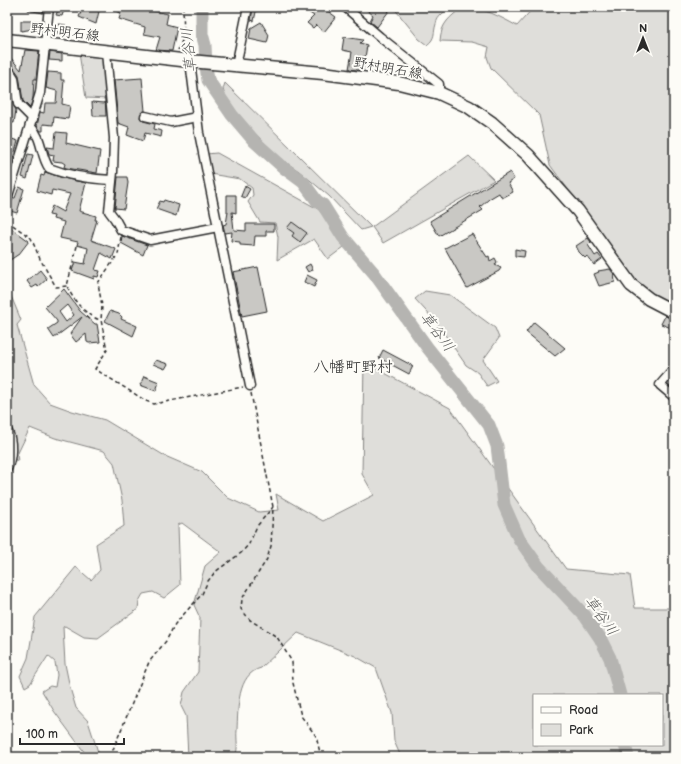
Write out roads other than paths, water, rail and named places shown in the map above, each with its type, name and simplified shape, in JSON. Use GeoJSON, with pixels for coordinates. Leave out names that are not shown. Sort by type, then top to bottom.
{"type":"FeatureCollection","features":[{"type":"Feature","properties":{"kind":"main road","name":"野村明石線"},"geometry":{"type":"LineString","coordinates":[[7,40],[191,62],[323,73],[391,82],[439,93],[469,107],[492,123],[528,155],[578,211],[631,285],[649,299],[674,312]]}},
{"type":"Feature","properties":{"kind":"street"},"geometry":{"type":"LineString","coordinates":[[7,199],[40,93],[48,7]]}},
{"type":"Feature","properties":{"kind":"street"},"geometry":{"type":"LineString","coordinates":[[236,66],[248,7]]}},
{"type":"Feature","properties":{"kind":"street"},"geometry":{"type":"LineString","coordinates":[[345,7],[438,84],[439,93]]}},
{"type":"Feature","properties":{"kind":"street"},"geometry":{"type":"LineString","coordinates":[[106,52],[114,138],[109,211],[121,230],[150,240],[218,227]]}},
{"type":"Feature","properties":{"kind":"street"},"geometry":{"type":"LineString","coordinates":[[191,62],[197,117],[250,386]]}},
{"type":"Feature","properties":{"kind":"street"},"geometry":{"type":"LineString","coordinates":[[7,67],[14,78],[18,104],[36,131],[48,168],[91,179],[112,180]]}},
{"type":"Feature","properties":{"kind":"street"},"geometry":{"type":"LineString","coordinates":[[145,116],[171,122],[197,117]]}},
{"type":"Feature","properties":{"kind":"street"},"geometry":{"type":"LineString","coordinates":[[674,370],[660,385],[674,397]]}},
{"type":"Feature","properties":{"kind":"street"},"geometry":{"type":"LineString","coordinates":[[7,430],[11,443],[11,460],[7,469]]}},
{"type":"Feature","properties":{"kind":"waterway","name":"草谷川"},"geometry":{"type":"LineString","coordinates":[[202,7],[202,34],[205,45],[208,80],[232,115],[255,142],[284,168],[303,182],[317,201],[323,205],[343,237],[374,273],[427,347],[489,425],[497,446],[504,505],[519,539],[539,567],[585,616],[600,638],[610,658],[620,694]]}},
{"type":"Feature","properties":{"kind":"waterway","name":"草谷川"},"geometry":{"type":"LineString","coordinates":[[625,746],[628,757]]}},
{"type":"Feature","properties":{"kind":"district","name":"八幡町野村"},"geometry":{"type":"Point","coordinates":[353,367]}}]}
